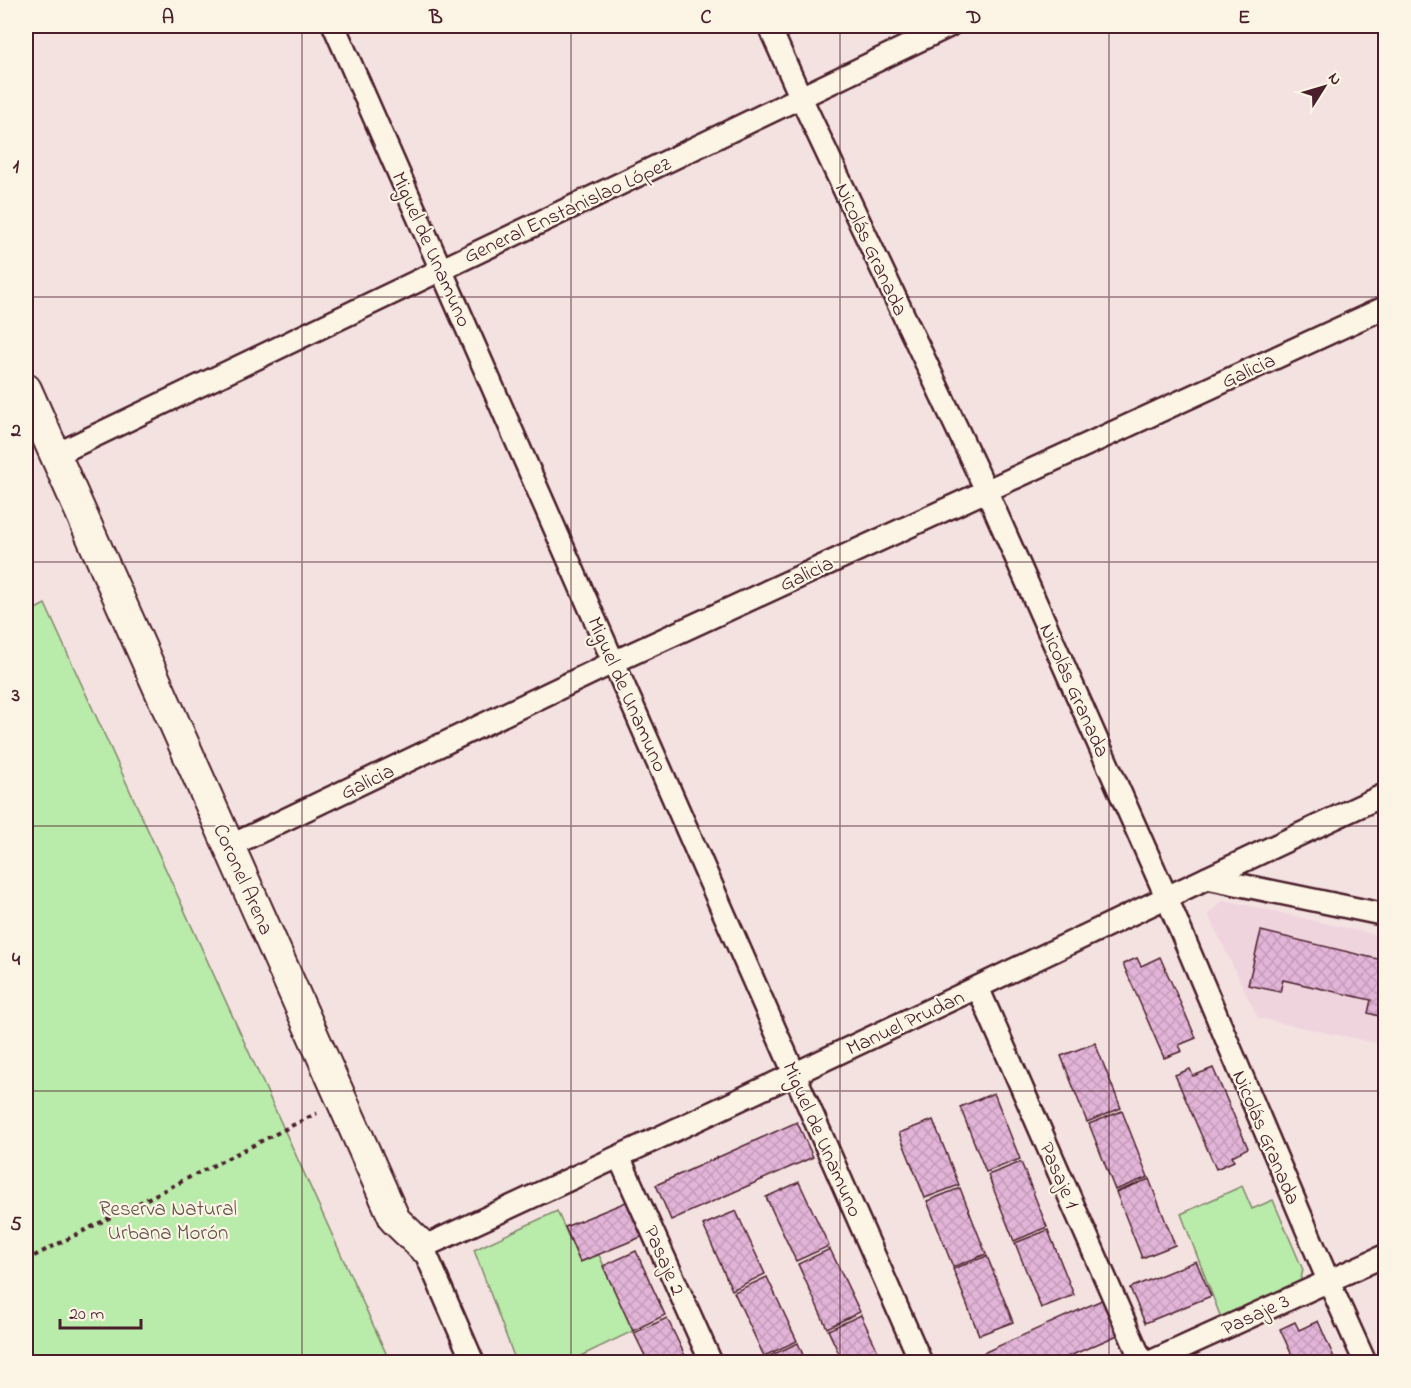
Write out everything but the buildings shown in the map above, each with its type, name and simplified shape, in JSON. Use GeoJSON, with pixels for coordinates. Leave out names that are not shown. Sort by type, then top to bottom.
{"type":"FeatureCollection","features":[{"type":"Feature","properties":{"kind":"street","name":"Miguel de Unamuno"},"geometry":{"type":"LineString","coordinates":[[334,26],[921,1362]]}},
{"type":"Feature","properties":{"kind":"street","name":"Nicolás Granada"},"geometry":{"type":"LineString","coordinates":[[769,26],[986,490],[1166,896],[1328,1280],[1365,1362]]}},
{"type":"Feature","properties":{"kind":"street","name":"General Enstanislao López"},"geometry":{"type":"LineString","coordinates":[[55,455],[950,26]]}},
{"type":"Feature","properties":{"kind":"street","name":"Galicia"},"geometry":{"type":"LineString","coordinates":[[230,846],[614,662],[1386,306]]}},
{"type":"Feature","properties":{"kind":"street","name":"Coronel Arena"},"geometry":{"type":"LineString","coordinates":[[26,389],[395,1220],[423,1247],[473,1362]]}},
{"type":"Feature","properties":{"kind":"street","name":"Manuel Prudan"},"geometry":{"type":"LineString","coordinates":[[423,1247],[619,1157],[978,988],[1166,896],[1386,794]]}},
{"type":"Feature","properties":{"kind":"street"},"geometry":{"type":"LineString","coordinates":[[1207,878],[1386,915]]}},
{"type":"Feature","properties":{"kind":"street","name":"Pasaje 1"},"geometry":{"type":"LineString","coordinates":[[978,988],[1142,1362]]}},
{"type":"Feature","properties":{"kind":"street","name":"Pasaje 2"},"geometry":{"type":"LineString","coordinates":[[619,1157],[711,1362]]}},
{"type":"Feature","properties":{"kind":"street","name":"Pasaje 3"},"geometry":{"type":"LineString","coordinates":[[1150,1362],[1386,1255]]}},
{"type":"Feature","properties":{"kind":"path"},"geometry":{"type":"LineString","coordinates":[[26,1260],[342,1100]]}},
{"type":"Feature","properties":{"kind":"shaded area"},"geometry":{"type":"Polygon","coordinates":[[[1224,900],[1385,937],[1385,1045],[1258,1018],[1208,914],[1224,900]]]}},
{"type":"Feature","properties":{"kind":"green space","name":"Reserva Natural Urbana Morón"},"geometry":{"type":"Polygon","coordinates":[[[45,604],[390,1362],[26,1362],[26,614],[45,604]]]}},
{"type":"Feature","properties":{"kind":"green space"},"geometry":{"type":"Polygon","coordinates":[[[1242,1186],[1252,1209],[1273,1200],[1303,1270],[1300,1282],[1221,1318],[1181,1214],[1242,1186]]]}},
{"type":"Feature","properties":{"kind":"green space"},"geometry":{"type":"Polygon","coordinates":[[[557,1211],[580,1262],[599,1255],[633,1331],[568,1362],[516,1362],[474,1250],[557,1211]]]}}]}
